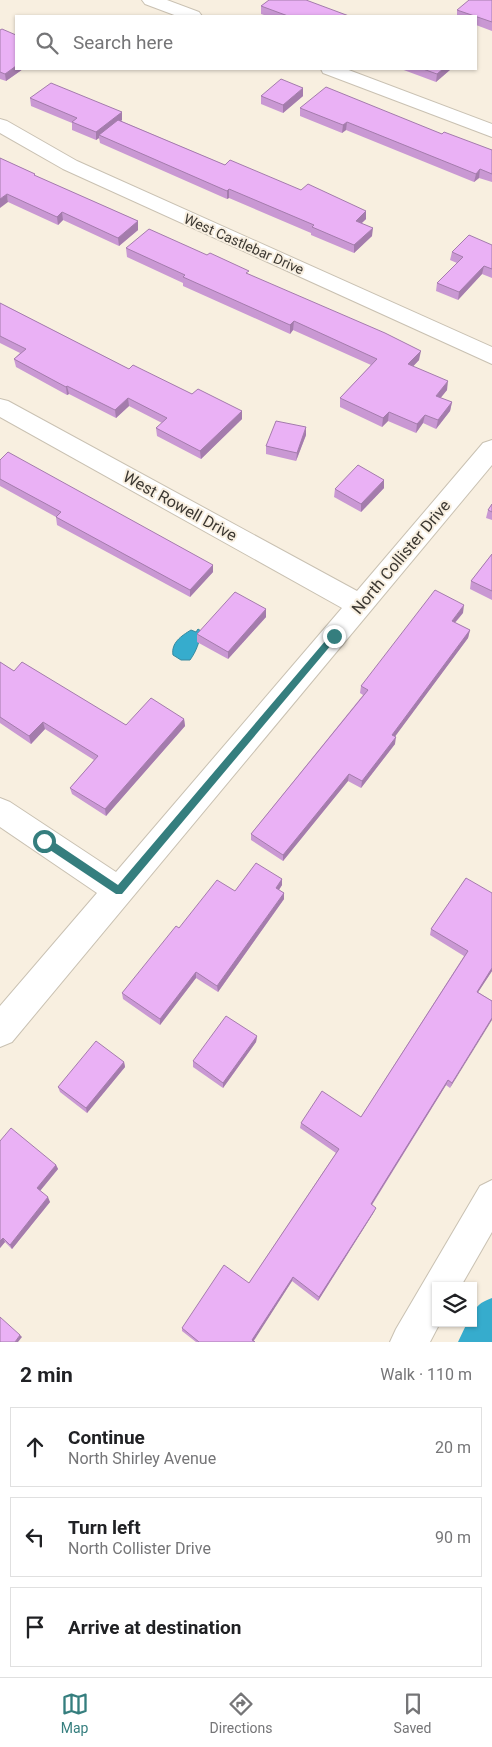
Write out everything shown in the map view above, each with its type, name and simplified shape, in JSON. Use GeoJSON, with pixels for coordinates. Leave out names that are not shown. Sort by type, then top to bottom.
{"type":"FeatureCollection","features":[{"type":"Feature","properties":{"kind":"street"},"geometry":{"type":"LineString","coordinates":[[151,0],[190,15]]}},
{"type":"Feature","properties":{"kind":"street"},"geometry":{"type":"LineString","coordinates":[[333,70],[492,131]]}},
{"type":"Feature","properties":{"kind":"street","name":"West Castlebar Drive"},"geometry":{"type":"LineString","coordinates":[[0,125],[70,165],[492,356]]}},
{"type":"Feature","properties":{"kind":"street","name":"West Rowell Drive"},"geometry":{"type":"LineString","coordinates":[[0,407],[360,606]]}},
{"type":"Feature","properties":{"kind":"street","name":"North Collister Drive"},"geometry":{"type":"LineString","coordinates":[[0,1031],[492,449]]}},
{"type":"Feature","properties":{"kind":"street"},"geometry":{"type":"LineString","coordinates":[[0,811],[119,891]]}},
{"type":"Feature","properties":{"kind":"street"},"geometry":{"type":"LineString","coordinates":[[443,1282],[492,1198]]}},
{"type":"Feature","properties":{"kind":"street"},"geometry":{"type":"LineString","coordinates":[[409,1342],[432,1303]]}},
{"type":"Feature","properties":{"kind":"water"},"geometry":{"type":"Polygon","coordinates":[[[198,629],[201,631],[200,639],[190,660],[181,660],[173,655],[175,643],[191,630],[196,632],[198,629]]]}},
{"type":"Feature","properties":{"kind":"building"},"geometry":{"type":"Polygon","coordinates":[[[269,0],[306,0],[346,15],[285,15],[261,6],[269,0]]]}},
{"type":"Feature","properties":{"kind":"building"},"geometry":{"type":"Polygon","coordinates":[[[469,0],[492,0],[492,22],[477,17],[477,15],[457,10],[469,0]]]}},
{"type":"Feature","properties":{"kind":"building"},"geometry":{"type":"Polygon","coordinates":[[[2,29],[15,35],[15,67],[5,74],[0,72],[0,30],[2,29]]]}},
{"type":"Feature","properties":{"kind":"building"},"geometry":{"type":"Polygon","coordinates":[[[426,70],[442,70],[437,74],[426,70]]]}},
{"type":"Feature","properties":{"kind":"building"},"geometry":{"type":"Polygon","coordinates":[[[281,79],[303,88],[283,105],[261,96],[281,79]]]}},
{"type":"Feature","properties":{"kind":"building"},"geometry":{"type":"Polygon","coordinates":[[[51,83],[122,112],[96,132],[72,122],[77,118],[30,98],[51,83]]]}},
{"type":"Feature","properties":{"kind":"building"},"geometry":{"type":"Polygon","coordinates":[[[326,87],[442,134],[444,132],[492,150],[492,174],[480,169],[476,174],[347,122],[343,125],[300,108],[326,87]]]}},
{"type":"Feature","properties":{"kind":"building"},"geometry":{"type":"Polygon","coordinates":[[[118,120],[225,165],[230,160],[301,190],[308,184],[366,211],[356,221],[373,228],[354,245],[312,227],[314,225],[229,189],[227,191],[99,135],[118,120]]]}},
{"type":"Feature","properties":{"kind":"building"},"geometry":{"type":"Polygon","coordinates":[[[0,158],[138,221],[118,238],[62,212],[57,217],[7,194],[0,199],[0,158]]]}},
{"type":"Feature","properties":{"kind":"building"},"geometry":{"type":"Polygon","coordinates":[[[149,229],[207,255],[210,253],[249,271],[246,273],[385,333],[421,351],[408,364],[448,381],[436,396],[452,402],[438,420],[425,415],[417,424],[389,412],[383,418],[340,398],[377,359],[294,321],[290,325],[183,277],[185,275],[126,248],[149,229]]]}},
{"type":"Feature","properties":{"kind":"building"},"geometry":{"type":"Polygon","coordinates":[[[469,235],[492,245],[492,269],[484,266],[459,292],[437,283],[463,257],[452,252],[469,235]]]}},
{"type":"Feature","properties":{"kind":"building"},"geometry":{"type":"Polygon","coordinates":[[[0,303],[129,369],[133,365],[192,394],[198,389],[242,411],[200,451],[156,428],[167,418],[128,398],[115,410],[66,387],[14,359],[26,349],[0,336],[0,303]]]}},
{"type":"Feature","properties":{"kind":"building"},"geometry":{"type":"Polygon","coordinates":[[[276,421],[306,427],[297,453],[266,446],[276,421]]]}},
{"type":"Feature","properties":{"kind":"building"},"geometry":{"type":"Polygon","coordinates":[[[8,452],[213,565],[190,590],[56,517],[61,512],[0,479],[0,460],[8,452]]]}},
{"type":"Feature","properties":{"kind":"building"},"geometry":{"type":"Polygon","coordinates":[[[358,465],[384,480],[361,504],[335,489],[358,465]]]}},
{"type":"Feature","properties":{"kind":"building"},"geometry":{"type":"Polygon","coordinates":[[[492,504],[492,512],[488,510],[492,504]]]}},
{"type":"Feature","properties":{"kind":"building"},"geometry":{"type":"Polygon","coordinates":[[[492,554],[492,591],[471,581],[492,554]]]}},
{"type":"Feature","properties":{"kind":"building"},"geometry":{"type":"Polygon","coordinates":[[[435,590],[464,605],[452,621],[470,630],[392,735],[396,737],[362,781],[349,774],[283,855],[251,834],[368,690],[361,686],[435,590]]]}},
{"type":"Feature","properties":{"kind":"building"},"geometry":{"type":"Polygon","coordinates":[[[235,592],[266,609],[228,652],[197,634],[235,592]]]}},
{"type":"Feature","properties":{"kind":"building"},"geometry":{"type":"Polygon","coordinates":[[[0,662],[14,671],[22,662],[126,725],[151,698],[184,719],[105,809],[70,788],[98,756],[43,722],[29,736],[0,717],[0,662]]]}},
{"type":"Feature","properties":{"kind":"building"},"geometry":{"type":"Polygon","coordinates":[[[256,863],[282,879],[276,888],[284,893],[217,986],[196,972],[160,1019],[122,993],[176,926],[179,928],[217,880],[235,891],[256,863]]]}},
{"type":"Feature","properties":{"kind":"building"},"geometry":{"type":"Polygon","coordinates":[[[466,878],[492,893],[492,968],[477,992],[492,1001],[492,1018],[452,1083],[448,1080],[371,1204],[376,1208],[319,1297],[293,1277],[252,1340],[255,1342],[199,1342],[182,1328],[224,1265],[249,1283],[339,1149],[301,1123],[322,1091],[361,1117],[468,951],[431,929],[466,878]]]}},
{"type":"Feature","properties":{"kind":"building"},"geometry":{"type":"Polygon","coordinates":[[[226,1016],[257,1036],[223,1083],[193,1061],[226,1016]]]}},
{"type":"Feature","properties":{"kind":"building"},"geometry":{"type":"Polygon","coordinates":[[[96,1041],[124,1062],[86,1108],[58,1087],[96,1041]]]}},
{"type":"Feature","properties":{"kind":"building"},"geometry":{"type":"Polygon","coordinates":[[[11,1128],[56,1165],[37,1188],[48,1197],[10,1245],[3,1238],[0,1241],[0,1141],[11,1128]]]}},
{"type":"Feature","properties":{"kind":"building"},"geometry":{"type":"Polygon","coordinates":[[[0,1317],[20,1335],[15,1342],[0,1342],[0,1317]]]}},
{"type":"Feature","properties":{"kind":"waterway"},"geometry":{"type":"LineString","coordinates":[[478,1342],[492,1317]]}},
{"type":"Feature","properties":{"kind":"route"},"geometry":{"type":"LineString","coordinates":[[44,841],[119,891],[334,636]]}}]}
